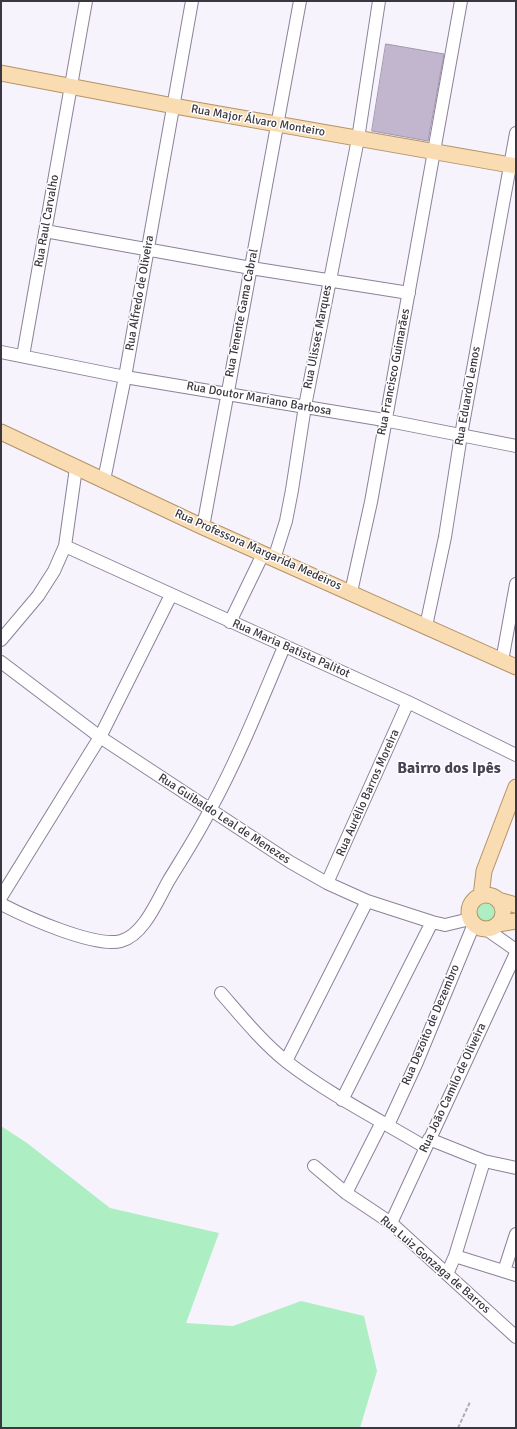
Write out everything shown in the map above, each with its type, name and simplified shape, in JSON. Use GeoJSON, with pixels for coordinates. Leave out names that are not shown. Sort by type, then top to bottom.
{"type":"FeatureCollection","features":[{"type":"Feature","properties":{"kind":"main road","name":"Rua Major Álvaro Monteiro"},"geometry":{"type":"LineString","coordinates":[[1,73],[174,106],[513,166]]}},
{"type":"Feature","properties":{"kind":"main road","name":"Rua Professora Margarida Medeiros"},"geometry":{"type":"LineString","coordinates":[[1,432],[203,527],[516,667]]}},
{"type":"Feature","properties":{"kind":"main road"},"geometry":{"type":"LineString","coordinates":[[481,896],[484,871],[516,787]]}},
{"type":"Feature","properties":{"kind":"main road"},"geometry":{"type":"LineString","coordinates":[[516,906],[487,895],[475,899],[469,912],[482,924],[516,921]]}},
{"type":"Feature","properties":{"kind":"main road"},"geometry":{"type":"LineString","coordinates":[[482,924],[503,912],[498,900]]}},
{"type":"Feature","properties":{"kind":"street","name":"Rua Raul Carvalho"},"geometry":{"type":"LineString","coordinates":[[23,356],[86,1]]}},
{"type":"Feature","properties":{"kind":"street","name":"Rua Alfredo de Oliveira"},"geometry":{"type":"LineString","coordinates":[[104,480],[125,377],[192,1]]}},
{"type":"Feature","properties":{"kind":"street","name":"Rua Tenente Gama Cabral"},"geometry":{"type":"LineString","coordinates":[[203,527],[276,124],[300,1]]}},
{"type":"Feature","properties":{"kind":"street","name":"Rua Ulisses Marques"},"geometry":{"type":"LineString","coordinates":[[230,622],[268,556],[286,521],[305,406],[358,139],[379,1]]}},
{"type":"Feature","properties":{"kind":"street","name":"Rua Francisco Guimarães"},"geometry":{"type":"LineString","coordinates":[[351,592],[371,502],[384,420],[409,293],[461,1]]}},
{"type":"Feature","properties":{"kind":"street","name":"Rua Eduardo Lemos"},"geometry":{"type":"LineString","coordinates":[[426,626],[445,537],[461,435],[513,166],[516,133]]}},
{"type":"Feature","properties":{"kind":"street"},"geometry":{"type":"LineString","coordinates":[[45,231],[251,268],[409,293]]}},
{"type":"Feature","properties":{"kind":"street","name":"Rua Doutor Mariano Barbosa"},"geometry":{"type":"LineString","coordinates":[[1,352],[125,377],[305,406],[516,446]]}},
{"type":"Feature","properties":{"kind":"street"},"geometry":{"type":"LineString","coordinates":[[1,640],[48,581],[65,546],[76,468]]}},
{"type":"Feature","properties":{"kind":"street","name":"Rua Maria Batista Palitot"},"geometry":{"type":"LineString","coordinates":[[65,546],[284,647],[408,702],[516,755]]}},
{"type":"Feature","properties":{"kind":"street"},"geometry":{"type":"LineString","coordinates":[[502,661],[516,584]]}},
{"type":"Feature","properties":{"kind":"street"},"geometry":{"type":"LineString","coordinates":[[1,897],[100,737],[171,595]]}},
{"type":"Feature","properties":{"kind":"street"},"geometry":{"type":"LineString","coordinates":[[1,904],[26,917],[95,940],[109,942],[122,941],[130,937],[140,928],[211,810],[255,716],[284,647]]}},
{"type":"Feature","properties":{"kind":"street","name":"Rua Guibaldo Leal de Menezes"},"geometry":{"type":"LineString","coordinates":[[1,662],[100,737],[290,862],[327,883],[367,901],[432,922],[445,924],[482,924]]}},
{"type":"Feature","properties":{"kind":"street","name":"Rua Aurélio Barros Moreira"},"geometry":{"type":"LineString","coordinates":[[327,883],[408,702]]}},
{"type":"Feature","properties":{"kind":"street"},"geometry":{"type":"LineString","coordinates":[[286,1061],[367,901]]}},
{"type":"Feature","properties":{"kind":"street"},"geometry":{"type":"LineString","coordinates":[[342,1100],[432,922]]}},
{"type":"Feature","properties":{"kind":"street"},"geometry":{"type":"LineString","coordinates":[[482,924],[516,952]]}},
{"type":"Feature","properties":{"kind":"street","name":"Rua Dezoito de Dezembro"},"geometry":{"type":"LineString","coordinates":[[346,1193],[417,1062],[482,924]]}},
{"type":"Feature","properties":{"kind":"street","name":"Rua João Camilo de Oliveira"},"geometry":{"type":"LineString","coordinates":[[391,1223],[516,952]]}},
{"type":"Feature","properties":{"kind":"street"},"geometry":{"type":"LineString","coordinates":[[221,993],[255,1031],[286,1061],[342,1100],[427,1143],[484,1161],[516,1168]]}},
{"type":"Feature","properties":{"kind":"street"},"geometry":{"type":"LineString","coordinates":[[447,1274],[455,1256],[484,1161]]}},
{"type":"Feature","properties":{"kind":"street","name":"Rua Luiz Gonzaga de Barros"},"geometry":{"type":"LineString","coordinates":[[314,1166],[346,1193],[391,1223],[516,1337]]}},
{"type":"Feature","properties":{"kind":"street"},"geometry":{"type":"LineString","coordinates":[[504,1271],[516,1234]]}},
{"type":"Feature","properties":{"kind":"street"},"geometry":{"type":"LineString","coordinates":[[455,1256],[516,1275]]}},
{"type":"Feature","properties":{"kind":"path"},"geometry":{"type":"LineString","coordinates":[[458,1428],[470,1402]]}},
{"type":"Feature","properties":{"kind":"green space"},"geometry":{"type":"Polygon","coordinates":[[[486,902],[493,905],[496,912],[493,919],[486,922],[479,919],[476,912],[479,905],[486,902]]]}},
{"type":"Feature","properties":{"kind":"green space"},"geometry":{"type":"Polygon","coordinates":[[[1,1126],[27,1143],[110,1208],[219,1233],[186,1323],[233,1326],[301,1301],[364,1316],[377,1371],[360,1428],[1,1428],[1,1126]]]}},
{"type":"Feature","properties":{"kind":"building"},"geometry":{"type":"Polygon","coordinates":[[[386,44],[444,54],[428,141],[372,131],[386,44]]]}},
{"type":"Feature","properties":{"kind":"district","name":"Bairro dos Ipês"},"geometry":{"type":"Point","coordinates":[449,769]}}]}
